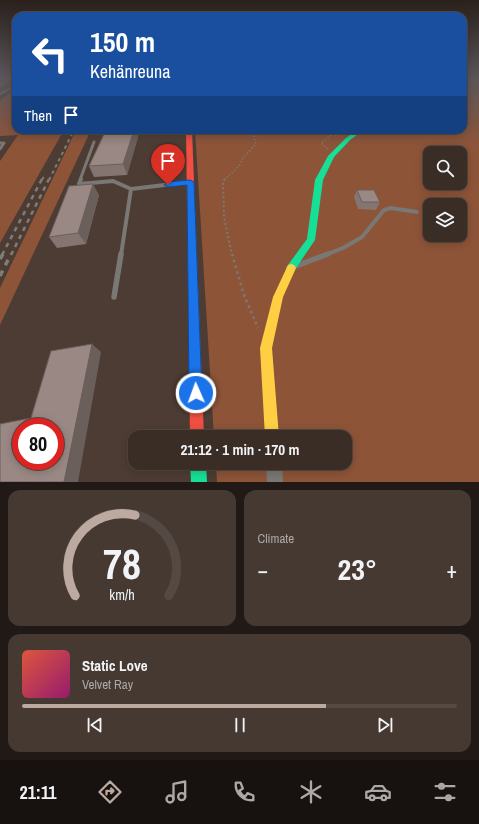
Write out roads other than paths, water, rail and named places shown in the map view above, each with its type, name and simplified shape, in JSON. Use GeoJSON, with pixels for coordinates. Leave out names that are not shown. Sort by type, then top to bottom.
{"type":"FeatureCollection","features":[{"type":"Feature","properties":{"kind":"main road"},"geometry":{"type":"LineString","coordinates":[[188,134],[197,430]]}},
{"type":"Feature","properties":{"kind":"main road"},"geometry":{"type":"LineString","coordinates":[[272,430],[266,348],[278,297],[292,267],[311,240],[319,180],[335,151],[356,134]]}},
{"type":"Feature","properties":{"kind":"main road"},"geometry":{"type":"LineString","coordinates":[[198,470],[199,482]]}},
{"type":"Feature","properties":{"kind":"street"},"geometry":{"type":"LineString","coordinates":[[274,470],[275,482]]}},
{"type":"Feature","properties":{"kind":"lane"},"geometry":{"type":"LineString","coordinates":[[94,142],[79,184],[113,181],[132,189],[190,182]]}},
{"type":"Feature","properties":{"kind":"lane"},"geometry":{"type":"LineString","coordinates":[[0,143],[4,143],[0,149]]}},
{"type":"Feature","properties":{"kind":"lane"},"geometry":{"type":"LineString","coordinates":[[114,297],[132,189]]}},
{"type":"Feature","properties":{"kind":"lane"},"geometry":{"type":"LineString","coordinates":[[292,267],[343,248],[362,237],[384,210],[391,208],[417,212]]}},
{"type":"Feature","properties":{"kind":"railway"},"geometry":{"type":"LineString","coordinates":[[49,180],[72,134]]}},
{"type":"Feature","properties":{"kind":"railway"},"geometry":{"type":"LineString","coordinates":[[42,180],[44,176]]}},
{"type":"Feature","properties":{"kind":"railway"},"geometry":{"type":"LineString","coordinates":[[2,255],[42,179]]}},
{"type":"Feature","properties":{"kind":"railway"},"geometry":{"type":"LineString","coordinates":[[11,255],[49,179]]}},
{"type":"Feature","properties":{"kind":"railway"},"geometry":{"type":"LineString","coordinates":[[0,259],[3,254]]}},
{"type":"Feature","properties":{"kind":"railway"},"geometry":{"type":"LineString","coordinates":[[0,276],[11,254]]}}]}
